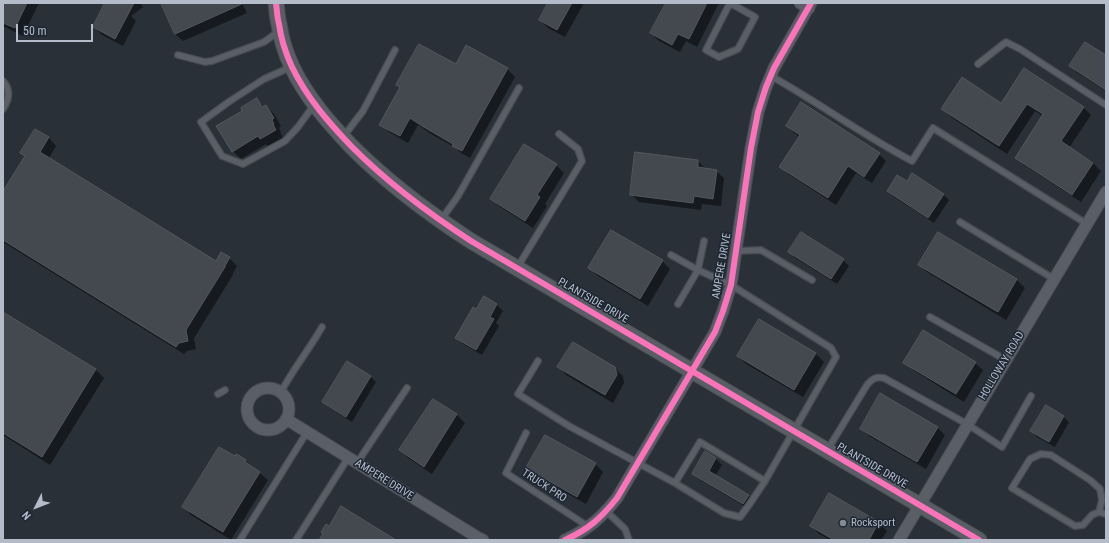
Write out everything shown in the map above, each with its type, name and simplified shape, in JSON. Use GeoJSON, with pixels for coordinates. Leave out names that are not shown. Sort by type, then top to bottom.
{"type":"FeatureCollection","features":[{"type":"Feature","properties":{"kind":"street","name":"PLANTSIDE DRIVE"},"geometry":{"type":"LineString","coordinates":[[276,3],[284,46],[303,88],[314,105],[343,137],[385,178],[440,221],[471,241],[979,540]]}},
{"type":"Feature","properties":{"kind":"street","name":"AMPERE DRIVE"},"geometry":{"type":"LineString","coordinates":[[564,540],[589,527],[617,498],[714,332],[723,311],[731,285],[751,148],[758,112],[774,68],[807,5]]}},
{"type":"Feature","properties":{"kind":"street","name":"HOLLOWAY ROAD"},"geometry":{"type":"LineString","coordinates":[[899,540],[1106,192]]}},
{"type":"Feature","properties":{"kind":"street"},"geometry":{"type":"LineString","coordinates":[[264,388],[275,389],[285,396],[288,403],[289,410],[286,419],[282,425],[277,428],[262,428],[252,422],[248,413],[248,402],[252,395],[258,390],[264,388]]}},
{"type":"Feature","properties":{"kind":"street","name":"AMPERE DRIVE"},"geometry":{"type":"LineString","coordinates":[[286,419],[482,540]]}},
{"type":"Feature","properties":{"kind":"lane"},"geometry":{"type":"LineString","coordinates":[[730,3],[755,17],[738,49],[719,57],[706,50],[730,3]]}},
{"type":"Feature","properties":{"kind":"lane"},"geometry":{"type":"LineString","coordinates":[[178,55],[205,62],[212,61],[264,42],[280,30]]}},
{"type":"Feature","properties":{"kind":"lane"},"geometry":{"type":"LineString","coordinates":[[978,64],[1006,42],[1020,49],[1106,105]]}},
{"type":"Feature","properties":{"kind":"lane"},"geometry":{"type":"LineString","coordinates":[[343,137],[363,111],[395,50]]}},
{"type":"Feature","properties":{"kind":"lane"},"geometry":{"type":"LineString","coordinates":[[292,66],[264,79],[201,122],[222,156],[243,164],[285,141],[298,127],[314,105]]}},
{"type":"Feature","properties":{"kind":"lane"},"geometry":{"type":"LineString","coordinates":[[771,76],[796,90],[886,147],[912,161],[933,128],[1087,224]]}},
{"type":"Feature","properties":{"kind":"lane"},"geometry":{"type":"LineString","coordinates":[[3,81],[8,88],[9,96],[3,110]]}},
{"type":"Feature","properties":{"kind":"lane"},"geometry":{"type":"LineString","coordinates":[[440,221],[458,196],[519,88]]}},
{"type":"Feature","properties":{"kind":"lane"},"geometry":{"type":"LineString","coordinates":[[517,268],[582,161],[578,149],[559,134]]}},
{"type":"Feature","properties":{"kind":"lane"},"geometry":{"type":"LineString","coordinates":[[960,222],[1054,279]]}},
{"type":"Feature","properties":{"kind":"lane"},"geometry":{"type":"LineString","coordinates":[[678,304],[698,270],[704,241]]}},
{"type":"Feature","properties":{"kind":"lane"},"geometry":{"type":"LineString","coordinates":[[736,251],[760,250],[812,280]]}},
{"type":"Feature","properties":{"kind":"lane"},"geometry":{"type":"LineString","coordinates":[[538,361],[518,394],[569,426],[675,483],[724,512],[740,518],[765,481],[836,357],[831,348],[731,285],[698,270],[671,255]]}},
{"type":"Feature","properties":{"kind":"lane"},"geometry":{"type":"LineString","coordinates":[[930,317],[1006,360]]}},
{"type":"Feature","properties":{"kind":"lane"},"geometry":{"type":"LineString","coordinates":[[281,392],[322,327]]}},
{"type":"Feature","properties":{"kind":"lane"},"geometry":{"type":"LineString","coordinates":[[827,451],[867,385],[875,378],[884,378],[968,424],[1002,447],[1031,396]]}},
{"type":"Feature","properties":{"kind":"lane"},"geometry":{"type":"LineString","coordinates":[[296,540],[352,460],[408,388]]}},
{"type":"Feature","properties":{"kind":"lane"},"geometry":{"type":"LineString","coordinates":[[218,394],[224,390]]}},
{"type":"Feature","properties":{"kind":"lane"},"geometry":{"type":"LineString","coordinates":[[240,540],[307,432]]}},
{"type":"Feature","properties":{"kind":"lane","name":"TRUCK PRO"},"geometry":{"type":"LineString","coordinates":[[526,433],[506,473],[589,527]]}},
{"type":"Feature","properties":{"kind":"lane"},"geometry":{"type":"LineString","coordinates":[[675,483],[700,442],[765,481]]}},
{"type":"Feature","properties":{"kind":"lane"},"geometry":{"type":"LineString","coordinates":[[1099,512],[1102,500],[1100,489],[1090,480],[1051,455],[1041,454],[1030,459],[1012,488],[1075,526],[1083,525],[1092,515],[1099,512],[1106,514]]}},
{"type":"Feature","properties":{"kind":"lane"},"geometry":{"type":"LineString","coordinates":[[606,511],[625,529],[628,540]]}},
{"type":"Feature","properties":{"kind":"building"},"geometry":{"type":"Polygon","coordinates":[[[3,3],[27,3],[15,28],[3,23],[3,3]]]}},
{"type":"Feature","properties":{"kind":"building"},"geometry":{"type":"Polygon","coordinates":[[[105,3],[134,3],[115,39],[93,27],[105,3]]]}},
{"type":"Feature","properties":{"kind":"building"},"geometry":{"type":"Polygon","coordinates":[[[161,3],[244,3],[175,34],[161,3]]]}},
{"type":"Feature","properties":{"kind":"building"},"geometry":{"type":"Polygon","coordinates":[[[548,3],[572,3],[557,30],[539,20],[548,3]]]}},
{"type":"Feature","properties":{"kind":"building"},"geometry":{"type":"Polygon","coordinates":[[[666,3],[707,3],[689,39],[678,34],[672,45],[650,33],[666,3]]]}},
{"type":"Feature","properties":{"kind":"building"},"geometry":{"type":"Polygon","coordinates":[[[1085,42],[1106,55],[1106,90],[1069,66],[1085,42]]]}},
{"type":"Feature","properties":{"kind":"building"},"geometry":{"type":"Polygon","coordinates":[[[419,44],[456,64],[466,45],[508,68],[462,151],[410,118],[400,136],[379,125],[400,87],[396,85],[419,44]]]}},
{"type":"Feature","properties":{"kind":"building"},"geometry":{"type":"Polygon","coordinates":[[[1024,68],[1084,107],[1061,141],[1093,163],[1072,195],[1015,158],[1043,114],[1027,104],[999,146],[941,109],[962,77],[1001,103],[1024,68]]]}},
{"type":"Feature","properties":{"kind":"building"},"geometry":{"type":"Polygon","coordinates":[[[257,98],[262,107],[266,105],[274,118],[272,120],[276,130],[260,139],[258,136],[232,152],[216,126],[242,111],[241,108],[257,98]]]}},
{"type":"Feature","properties":{"kind":"building"},"geometry":{"type":"Polygon","coordinates":[[[801,102],[880,153],[864,177],[848,166],[828,198],[779,167],[800,135],[786,126],[801,102]]]}},
{"type":"Feature","properties":{"kind":"building"},"geometry":{"type":"Polygon","coordinates":[[[35,129],[49,137],[40,152],[216,261],[221,252],[230,257],[186,330],[188,341],[179,343],[176,347],[3,240],[3,191],[25,156],[20,153],[35,129]]]}},
{"type":"Feature","properties":{"kind":"building"},"geometry":{"type":"Polygon","coordinates":[[[524,144],[557,164],[537,195],[540,197],[525,221],[490,199],[524,144]]]}},
{"type":"Feature","properties":{"kind":"building"},"geometry":{"type":"Polygon","coordinates":[[[635,152],[698,160],[698,167],[717,170],[713,199],[694,196],[693,203],[630,195],[635,152]]]}},
{"type":"Feature","properties":{"kind":"building"},"geometry":{"type":"Polygon","coordinates":[[[912,173],[944,194],[928,218],[887,191],[897,175],[907,181],[912,173]]]}},
{"type":"Feature","properties":{"kind":"building"},"geometry":{"type":"Polygon","coordinates":[[[611,230],[663,260],[640,299],[588,268],[611,230]]]}},
{"type":"Feature","properties":{"kind":"building"},"geometry":{"type":"Polygon","coordinates":[[[801,232],[844,259],[831,279],[788,252],[801,232]]]}},
{"type":"Feature","properties":{"kind":"building"},"geometry":{"type":"Polygon","coordinates":[[[938,232],[1017,279],[998,312],[918,265],[938,232]]]}},
{"type":"Feature","properties":{"kind":"building"},"geometry":{"type":"Polygon","coordinates":[[[484,296],[497,304],[490,317],[494,319],[476,350],[455,338],[473,307],[476,309],[484,296]]]}},
{"type":"Feature","properties":{"kind":"building"},"geometry":{"type":"Polygon","coordinates":[[[3,312],[96,369],[42,457],[3,433],[3,312]]]}},
{"type":"Feature","properties":{"kind":"building"},"geometry":{"type":"Polygon","coordinates":[[[759,319],[816,353],[794,390],[737,356],[759,319]]]}},
{"type":"Feature","properties":{"kind":"building"},"geometry":{"type":"Polygon","coordinates":[[[923,330],[976,362],[956,394],[903,363],[923,330]]]}},
{"type":"Feature","properties":{"kind":"building"},"geometry":{"type":"Polygon","coordinates":[[[573,342],[615,367],[617,375],[605,395],[557,367],[573,342]]]}},
{"type":"Feature","properties":{"kind":"building"},"geometry":{"type":"Polygon","coordinates":[[[347,361],[371,376],[346,417],[322,402],[347,361]]]}},
{"type":"Feature","properties":{"kind":"building"},"geometry":{"type":"Polygon","coordinates":[[[880,393],[938,427],[917,462],[860,429],[880,393]]]}},
{"type":"Feature","properties":{"kind":"building"},"geometry":{"type":"Polygon","coordinates":[[[433,399],[457,414],[424,467],[399,450],[433,399]]]}},
{"type":"Feature","properties":{"kind":"building"},"geometry":{"type":"Polygon","coordinates":[[[1046,405],[1064,416],[1049,442],[1030,431],[1046,405]]]}},
{"type":"Feature","properties":{"kind":"building"},"geometry":{"type":"Polygon","coordinates":[[[545,435],[596,463],[577,497],[526,468],[545,435]]]}},
{"type":"Feature","properties":{"kind":"building"},"geometry":{"type":"Polygon","coordinates":[[[219,447],[235,456],[236,454],[240,456],[246,460],[245,462],[260,472],[223,532],[182,507],[219,447]]]}},
{"type":"Feature","properties":{"kind":"building"},"geometry":{"type":"Polygon","coordinates":[[[705,451],[716,458],[709,471],[749,495],[743,504],[692,474],[705,451]]]}},
{"type":"Feature","properties":{"kind":"building"},"geometry":{"type":"Polygon","coordinates":[[[829,493],[879,522],[869,540],[834,540],[810,526],[829,493]]]}},
{"type":"Feature","properties":{"kind":"building"},"geometry":{"type":"Polygon","coordinates":[[[341,506],[396,540],[319,540],[323,534],[321,532],[326,524],[329,526],[341,506]]]}},
{"type":"Feature","properties":{"kind":"cycle path"},"geometry":{"type":"LineString","coordinates":[[276,3],[282,41],[286,52],[292,67],[312,100],[352,147],[380,173],[439,220],[471,241],[979,540]]}},
{"type":"Feature","properties":{"kind":"cycle path"},"geometry":{"type":"LineString","coordinates":[[565,540],[581,532],[594,522],[617,498],[715,332],[731,285],[751,148],[758,112],[774,68],[811,3]]}},
{"type":"Feature","properties":{"kind":"place","name":"Rocksport"},"geometry":{"type":"Point","coordinates":[843,523]}}]}
